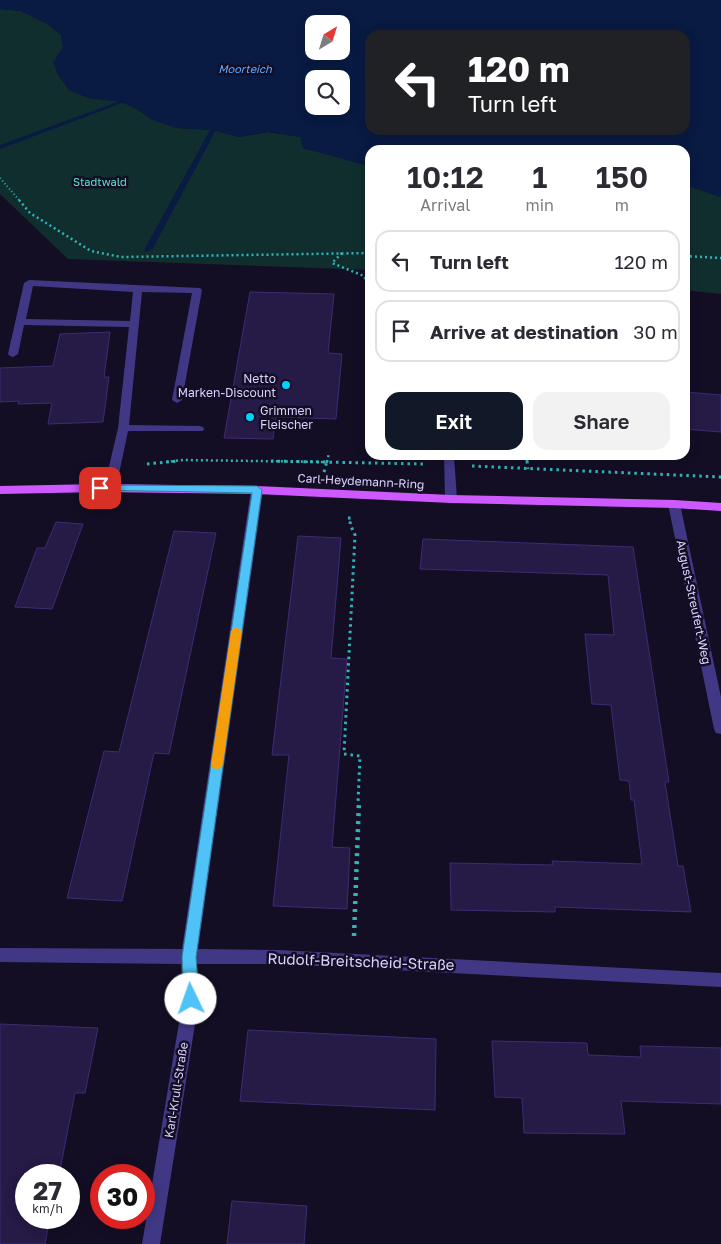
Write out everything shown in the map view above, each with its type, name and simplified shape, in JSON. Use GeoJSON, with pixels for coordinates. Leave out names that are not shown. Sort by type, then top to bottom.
{"type":"FeatureCollection","features":[{"type":"Feature","properties":{"kind":"main road","name":"Carl-Heydemann-Ring"},"geometry":{"type":"LineString","coordinates":[[0,490],[110,488],[257,490],[451,499],[674,504],[721,507]]}},
{"type":"Feature","properties":{"kind":"street"},"geometry":{"type":"LineString","coordinates":[[13,354],[29,283],[197,290],[177,400]]}},
{"type":"Feature","properties":{"kind":"street"},"geometry":{"type":"LineString","coordinates":[[110,488],[123,428],[138,289]]}},
{"type":"Feature","properties":{"kind":"street"},"geometry":{"type":"LineString","coordinates":[[20,322],[133,324]]}},
{"type":"Feature","properties":{"kind":"street"},"geometry":{"type":"LineString","coordinates":[[123,428],[199,429]]}},
{"type":"Feature","properties":{"kind":"street"},"geometry":{"type":"LineString","coordinates":[[449,460],[451,499]]}},
{"type":"Feature","properties":{"kind":"street","name":"Karl-Krull-Straße"},"geometry":{"type":"LineString","coordinates":[[151,1244],[191,999],[189,957],[257,490]]}},
{"type":"Feature","properties":{"kind":"street","name":"August-Streufert-Weg"},"geometry":{"type":"LineString","coordinates":[[674,504],[721,729]]}},
{"type":"Feature","properties":{"kind":"street","name":"Rudolf-Breitscheid-Straße"},"geometry":{"type":"LineString","coordinates":[[0,955],[354,959],[721,980]]}},
{"type":"Feature","properties":{"kind":"path"},"geometry":{"type":"LineString","coordinates":[[0,178],[30,213],[91,251],[121,257],[365,253]]}},
{"type":"Feature","properties":{"kind":"path"},"geometry":{"type":"LineString","coordinates":[[342,253],[332,262],[365,278]]}},
{"type":"Feature","properties":{"kind":"path"},"geometry":{"type":"LineString","coordinates":[[690,256],[721,258]]}},
{"type":"Feature","properties":{"kind":"path"},"geometry":{"type":"LineString","coordinates":[[327,463],[329,453]]}},
{"type":"Feature","properties":{"kind":"path"},"geometry":{"type":"LineString","coordinates":[[114,467],[183,460],[327,463],[449,460],[528,469],[721,477]]}},
{"type":"Feature","properties":{"kind":"path"},"geometry":{"type":"LineString","coordinates":[[527,460],[528,469]]}},
{"type":"Feature","properties":{"kind":"path"},"geometry":{"type":"LineString","coordinates":[[342,518],[351,518],[350,524],[355,535],[344,754],[360,756],[354,938]]}},
{"type":"Feature","properties":{"kind":"green space","name":"Stadtwald"},"geometry":{"type":"Polygon","coordinates":[[[0,9],[21,11],[49,25],[61,35],[63,47],[57,73],[69,90],[89,98],[122,102],[137,109],[151,119],[177,128],[213,130],[239,137],[268,132],[301,137],[303,148],[365,164],[365,270],[68,259],[0,194],[0,9]]]}},
{"type":"Feature","properties":{"kind":"green space"},"geometry":{"type":"Polygon","coordinates":[[[690,187],[721,197],[721,294],[690,291],[690,187]]]}},
{"type":"Feature","properties":{"kind":"water","name":"Moorteich"},"geometry":{"type":"Polygon","coordinates":[[[0,0],[721,0],[721,197],[690,187],[690,145],[365,145],[365,165],[303,148],[300,137],[268,132],[239,137],[213,130],[177,128],[151,119],[137,109],[122,102],[89,98],[69,90],[57,73],[53,62],[63,47],[61,35],[49,25],[21,11],[0,9],[0,0]]]}},
{"type":"Feature","properties":{"kind":"building","name":"Netto Marken-Discount"},"geometry":{"type":"Polygon","coordinates":[[[250,292],[334,294],[328,353],[342,354],[336,419],[276,417],[273,439],[224,438],[250,292]]]}},
{"type":"Feature","properties":{"kind":"building"},"geometry":{"type":"Polygon","coordinates":[[[110,332],[104,377],[109,377],[103,422],[48,424],[52,403],[18,404],[19,401],[0,402],[0,368],[53,366],[60,334],[110,332]]]}},
{"type":"Feature","properties":{"kind":"building"},"geometry":{"type":"Polygon","coordinates":[[[690,392],[721,395],[721,432],[690,429],[690,392]]]}},
{"type":"Feature","properties":{"kind":"building"},"geometry":{"type":"Polygon","coordinates":[[[56,522],[83,524],[52,609],[15,607],[37,548],[45,548],[56,522]]]}},
{"type":"Feature","properties":{"kind":"building"},"geometry":{"type":"Polygon","coordinates":[[[174,531],[216,533],[169,754],[154,753],[122,901],[67,898],[104,751],[119,752],[174,531]]]}},
{"type":"Feature","properties":{"kind":"building"},"geometry":{"type":"Polygon","coordinates":[[[298,536],[341,538],[331,658],[347,659],[332,847],[350,848],[347,909],[273,906],[289,755],[272,755],[298,536]]]}},
{"type":"Feature","properties":{"kind":"building"},"geometry":{"type":"Polygon","coordinates":[[[423,539],[633,547],[669,782],[665,782],[678,866],[683,866],[691,912],[555,907],[555,912],[451,910],[450,863],[553,865],[552,861],[642,864],[634,800],[631,800],[629,781],[620,780],[611,705],[592,704],[585,634],[614,635],[608,575],[420,569],[423,539]]]}},
{"type":"Feature","properties":{"kind":"building"},"geometry":{"type":"Polygon","coordinates":[[[0,1024],[98,1028],[85,1093],[75,1093],[61,1164],[15,1164],[15,1229],[48,1229],[45,1244],[0,1244],[0,1024]]]}},
{"type":"Feature","properties":{"kind":"building"},"geometry":{"type":"Polygon","coordinates":[[[248,1030],[436,1039],[435,1110],[240,1101],[248,1030]]]}},
{"type":"Feature","properties":{"kind":"building"},"geometry":{"type":"Polygon","coordinates":[[[492,1041],[587,1043],[588,1055],[641,1057],[640,1046],[721,1048],[721,1104],[621,1101],[625,1134],[524,1133],[522,1098],[495,1097],[492,1041]]]}},
{"type":"Feature","properties":{"kind":"building"},"geometry":{"type":"Polygon","coordinates":[[[232,1201],[307,1206],[304,1244],[227,1244],[232,1201]]]}},
{"type":"Feature","properties":{"kind":"waterway"},"geometry":{"type":"LineString","coordinates":[[0,147],[122,102]]}},
{"type":"Feature","properties":{"kind":"waterway"},"geometry":{"type":"LineString","coordinates":[[148,250],[213,130]]}},
{"type":"Feature","properties":{"kind":"slow traffic"},"geometry":{"type":"LineString","coordinates":[[217,764],[236,631]]}},
{"type":"Feature","properties":{"kind":"place","name":"Netto Marken-Discount"},"geometry":{"type":"Point","coordinates":[286,385]}},
{"type":"Feature","properties":{"kind":"place","name":"Grimmen Fleischer"},"geometry":{"type":"Point","coordinates":[250,417]}},
{"type":"Feature","properties":{"kind":"route"},"geometry":{"type":"LineString","coordinates":[[100,488],[257,490],[189,957],[191,999]]}}]}
